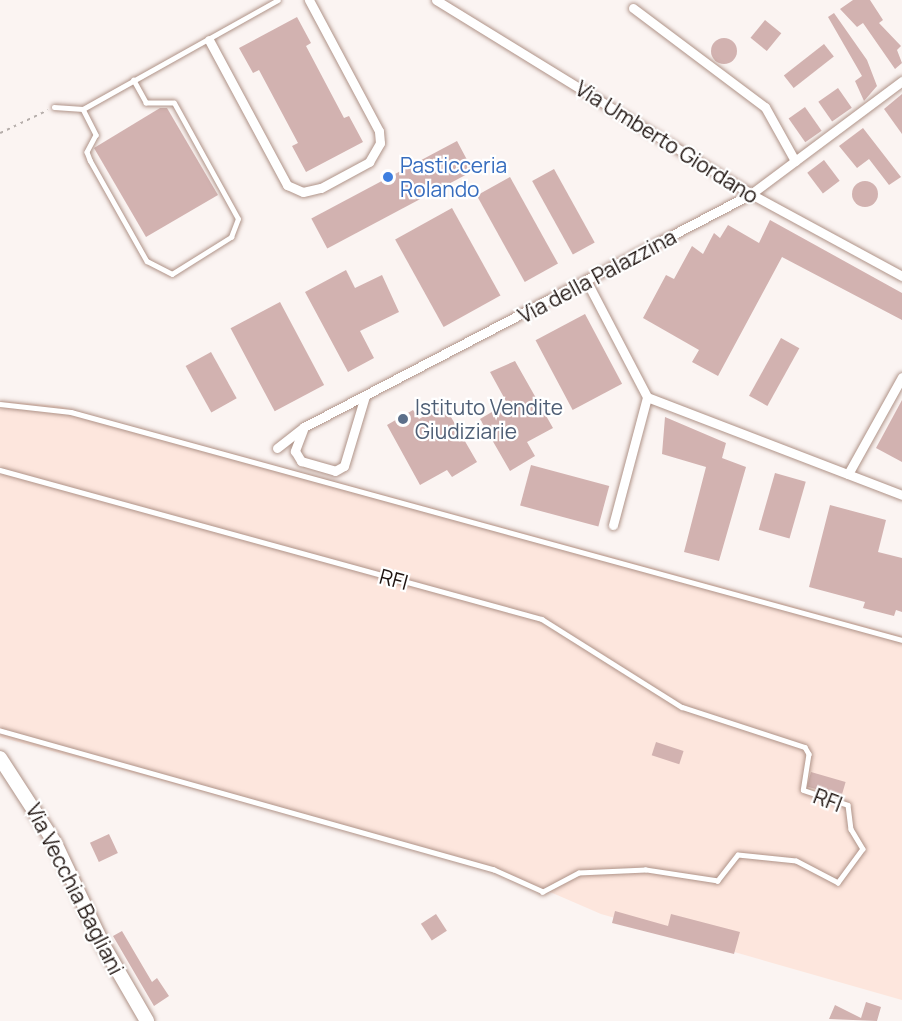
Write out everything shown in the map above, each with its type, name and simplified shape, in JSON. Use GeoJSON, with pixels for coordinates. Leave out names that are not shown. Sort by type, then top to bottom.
{"type":"FeatureCollection","features":[{"type":"Feature","properties":{"kind":"street"},"geometry":{"type":"LineString","coordinates":[[209,40],[287,185],[303,192],[321,188],[369,162],[380,143],[379,131],[309,0]]}},
{"type":"Feature","properties":{"kind":"street","name":"Via Umberto Giordano"},"geometry":{"type":"LineString","coordinates":[[436,0],[751,194],[902,276]]}},
{"type":"Feature","properties":{"kind":"street"},"geometry":{"type":"LineString","coordinates":[[633,8],[765,107],[779,123],[795,161]]}},
{"type":"Feature","properties":{"kind":"street","name":"Via della Palazzina"},"geometry":{"type":"LineString","coordinates":[[277,448],[304,427],[588,282],[751,194],[902,81]]}},
{"type":"Feature","properties":{"kind":"street"},"geometry":{"type":"LineString","coordinates":[[588,282],[647,397],[902,495]]}},
{"type":"Feature","properties":{"kind":"street"},"geometry":{"type":"LineString","coordinates":[[848,474],[902,377]]}},
{"type":"Feature","properties":{"kind":"street"},"geometry":{"type":"LineString","coordinates":[[304,427],[295,451],[301,462],[335,471],[344,466],[365,396]]}},
{"type":"Feature","properties":{"kind":"street"},"geometry":{"type":"LineString","coordinates":[[613,525],[647,397]]}},
{"type":"Feature","properties":{"kind":"street","name":"Via Vecchia Bagliani"},"geometry":{"type":"LineString","coordinates":[[0,758],[56,843],[103,945],[147,1021]]}},
{"type":"Feature","properties":{"kind":"lane"},"geometry":{"type":"LineString","coordinates":[[54,107],[83,109],[278,0]]}},
{"type":"Feature","properties":{"kind":"lane"},"geometry":{"type":"LineString","coordinates":[[83,109],[96,135],[87,152],[90,160],[147,261],[172,274],[231,237],[238,219],[174,103],[146,103],[133,80]]}},
{"type":"Feature","properties":{"kind":"lane"},"geometry":{"type":"LineString","coordinates":[[0,404],[59,410],[902,640]]}},
{"type":"Feature","properties":{"kind":"lane","name":"RFI"},"geometry":{"type":"LineString","coordinates":[[0,470],[542,619],[682,707],[808,749],[803,790],[848,805],[851,829],[863,849],[838,883],[796,861],[738,855],[718,880],[646,870],[579,873],[543,892],[494,870],[0,731]]}},
{"type":"Feature","properties":{"kind":"path"},"geometry":{"type":"LineString","coordinates":[[0,133],[54,107]]}},
{"type":"Feature","properties":{"kind":"shaded area"},"geometry":{"type":"Polygon","coordinates":[[[0,401],[59,406],[902,636],[902,1000],[601,914],[506,873],[0,737],[0,401]]]}},
{"type":"Feature","properties":{"kind":"building"},"geometry":{"type":"Polygon","coordinates":[[[853,0],[870,0],[883,20],[879,23],[901,46],[897,50],[902,63],[895,69],[863,23],[857,27],[840,9],[853,0]]]}},
{"type":"Feature","properties":{"kind":"building"},"geometry":{"type":"Polygon","coordinates":[[[834,13],[867,60],[877,86],[864,101],[855,81],[862,76],[828,17],[834,13]]]}},
{"type":"Feature","properties":{"kind":"building"},"geometry":{"type":"Polygon","coordinates":[[[297,17],[311,43],[306,46],[344,118],[349,116],[363,142],[306,172],[292,146],[298,143],[259,70],[253,73],[239,48],[297,17]]]}},
{"type":"Feature","properties":{"kind":"building"},"geometry":{"type":"Polygon","coordinates":[[[765,20],[781,33],[767,51],[751,38],[765,20]]]}},
{"type":"Feature","properties":{"kind":"building"},"geometry":{"type":"Polygon","coordinates":[[[724,38],[733,42],[737,51],[733,60],[724,64],[715,60],[711,51],[715,42],[724,38]]]}},
{"type":"Feature","properties":{"kind":"building"},"geometry":{"type":"Polygon","coordinates":[[[824,44],[834,57],[794,88],[784,75],[824,44]]]}},
{"type":"Feature","properties":{"kind":"building"},"geometry":{"type":"Polygon","coordinates":[[[838,88],[852,108],[832,121],[818,102],[838,88]]]}},
{"type":"Feature","properties":{"kind":"building"},"geometry":{"type":"Polygon","coordinates":[[[902,94],[902,134],[884,109],[902,94]]]}},
{"type":"Feature","properties":{"kind":"building"},"geometry":{"type":"Polygon","coordinates":[[[805,107],[822,131],[805,142],[789,118],[805,107]]]}},
{"type":"Feature","properties":{"kind":"building"},"geometry":{"type":"Polygon","coordinates":[[[160,108],[167,108],[218,195],[146,237],[94,148],[160,108]]]}},
{"type":"Feature","properties":{"kind":"building"},"geometry":{"type":"Polygon","coordinates":[[[863,128],[901,177],[889,185],[869,159],[857,168],[839,146],[863,128]]]}},
{"type":"Feature","properties":{"kind":"building"},"geometry":{"type":"Polygon","coordinates":[[[457,141],[473,171],[327,248],[311,218],[457,141]]]}},
{"type":"Feature","properties":{"kind":"building"},"geometry":{"type":"Polygon","coordinates":[[[824,160],[840,181],[823,193],[807,173],[824,160]]]}},
{"type":"Feature","properties":{"kind":"building"},"geometry":{"type":"Polygon","coordinates":[[[554,169],[595,242],[573,255],[532,181],[554,169]]]}},
{"type":"Feature","properties":{"kind":"building"},"geometry":{"type":"Polygon","coordinates":[[[510,177],[558,264],[525,282],[477,195],[510,177]]]}},
{"type":"Feature","properties":{"kind":"building"},"geometry":{"type":"Polygon","coordinates":[[[865,181],[874,185],[878,194],[874,203],[865,207],[856,203],[852,194],[856,185],[865,181]]]}},
{"type":"Feature","properties":{"kind":"building"},"geometry":{"type":"Polygon","coordinates":[[[452,208],[500,295],[444,327],[395,240],[452,208]]]}},
{"type":"Feature","properties":{"kind":"building"},"geometry":{"type":"Polygon","coordinates":[[[770,220],[902,293],[902,320],[782,257],[718,376],[692,362],[699,350],[643,318],[666,275],[674,279],[692,246],[703,254],[714,233],[720,238],[728,225],[759,243],[770,220]]]}},
{"type":"Feature","properties":{"kind":"building"},"geometry":{"type":"Polygon","coordinates":[[[346,270],[355,288],[382,275],[399,312],[360,331],[374,358],[348,372],[305,292],[346,270]]]}},
{"type":"Feature","properties":{"kind":"building"},"geometry":{"type":"Polygon","coordinates":[[[280,302],[324,385],[275,411],[231,328],[280,302]]]}},
{"type":"Feature","properties":{"kind":"building"},"geometry":{"type":"Polygon","coordinates":[[[585,314],[622,384],[573,410],[536,340],[585,314]]]}},
{"type":"Feature","properties":{"kind":"building"},"geometry":{"type":"Polygon","coordinates":[[[781,338],[799,348],[767,406],[749,396],[781,338]]]}},
{"type":"Feature","properties":{"kind":"building"},"geometry":{"type":"Polygon","coordinates":[[[211,352],[237,398],[211,412],[186,366],[211,352]]]}},
{"type":"Feature","properties":{"kind":"building"},"geometry":{"type":"Polygon","coordinates":[[[515,361],[553,428],[527,442],[535,456],[510,471],[480,419],[507,403],[490,372],[515,361]]]}},
{"type":"Feature","properties":{"kind":"building"},"geometry":{"type":"Polygon","coordinates":[[[902,400],[902,462],[876,448],[902,400]]]}},
{"type":"Feature","properties":{"kind":"building"},"geometry":{"type":"Polygon","coordinates":[[[444,405],[477,462],[452,477],[447,470],[420,485],[387,425],[413,410],[419,419],[444,405]]]}},
{"type":"Feature","properties":{"kind":"building"},"geometry":{"type":"Polygon","coordinates":[[[665,417],[726,443],[722,458],[746,467],[719,561],[684,552],[706,467],[662,454],[665,417]]]}},
{"type":"Feature","properties":{"kind":"building"},"geometry":{"type":"Polygon","coordinates":[[[531,465],[609,486],[598,527],[520,506],[531,465]]]}},
{"type":"Feature","properties":{"kind":"building"},"geometry":{"type":"Polygon","coordinates":[[[775,473],[806,482],[789,539],[759,530],[775,473]]]}},
{"type":"Feature","properties":{"kind":"building"},"geometry":{"type":"Polygon","coordinates":[[[830,505],[886,520],[878,552],[902,558],[902,612],[896,610],[894,616],[863,608],[865,602],[809,587],[830,505]]]}},
{"type":"Feature","properties":{"kind":"building"},"geometry":{"type":"Polygon","coordinates":[[[656,742],[684,751],[679,764],[652,755],[656,742]]]}},
{"type":"Feature","properties":{"kind":"building"},"geometry":{"type":"Polygon","coordinates":[[[811,772],[846,782],[841,796],[807,786],[811,772]]]}},
{"type":"Feature","properties":{"kind":"building"},"geometry":{"type":"Polygon","coordinates":[[[109,834],[118,853],[99,862],[90,843],[109,834]]]}},
{"type":"Feature","properties":{"kind":"building"},"geometry":{"type":"Polygon","coordinates":[[[615,911],[668,926],[671,914],[740,932],[734,954],[612,923],[615,911]]]}},
{"type":"Feature","properties":{"kind":"building"},"geometry":{"type":"Polygon","coordinates":[[[436,914],[447,931],[432,941],[421,924],[436,914]]]}},
{"type":"Feature","properties":{"kind":"building"},"geometry":{"type":"Polygon","coordinates":[[[122,931],[152,982],[157,978],[169,996],[154,1006],[113,936],[122,931]]]}},
{"type":"Feature","properties":{"kind":"building"},"geometry":{"type":"Polygon","coordinates":[[[866,1002],[881,1007],[877,1021],[829,1019],[835,1005],[861,1018],[866,1002]]]}},
{"type":"Feature","properties":{"kind":"place","name":"Pasticceria Rolando"},"geometry":{"type":"Point","coordinates":[388,177]}},
{"type":"Feature","properties":{"kind":"place","name":"Istituto Vendite Giudiziarie"},"geometry":{"type":"Point","coordinates":[403,419]}}]}
